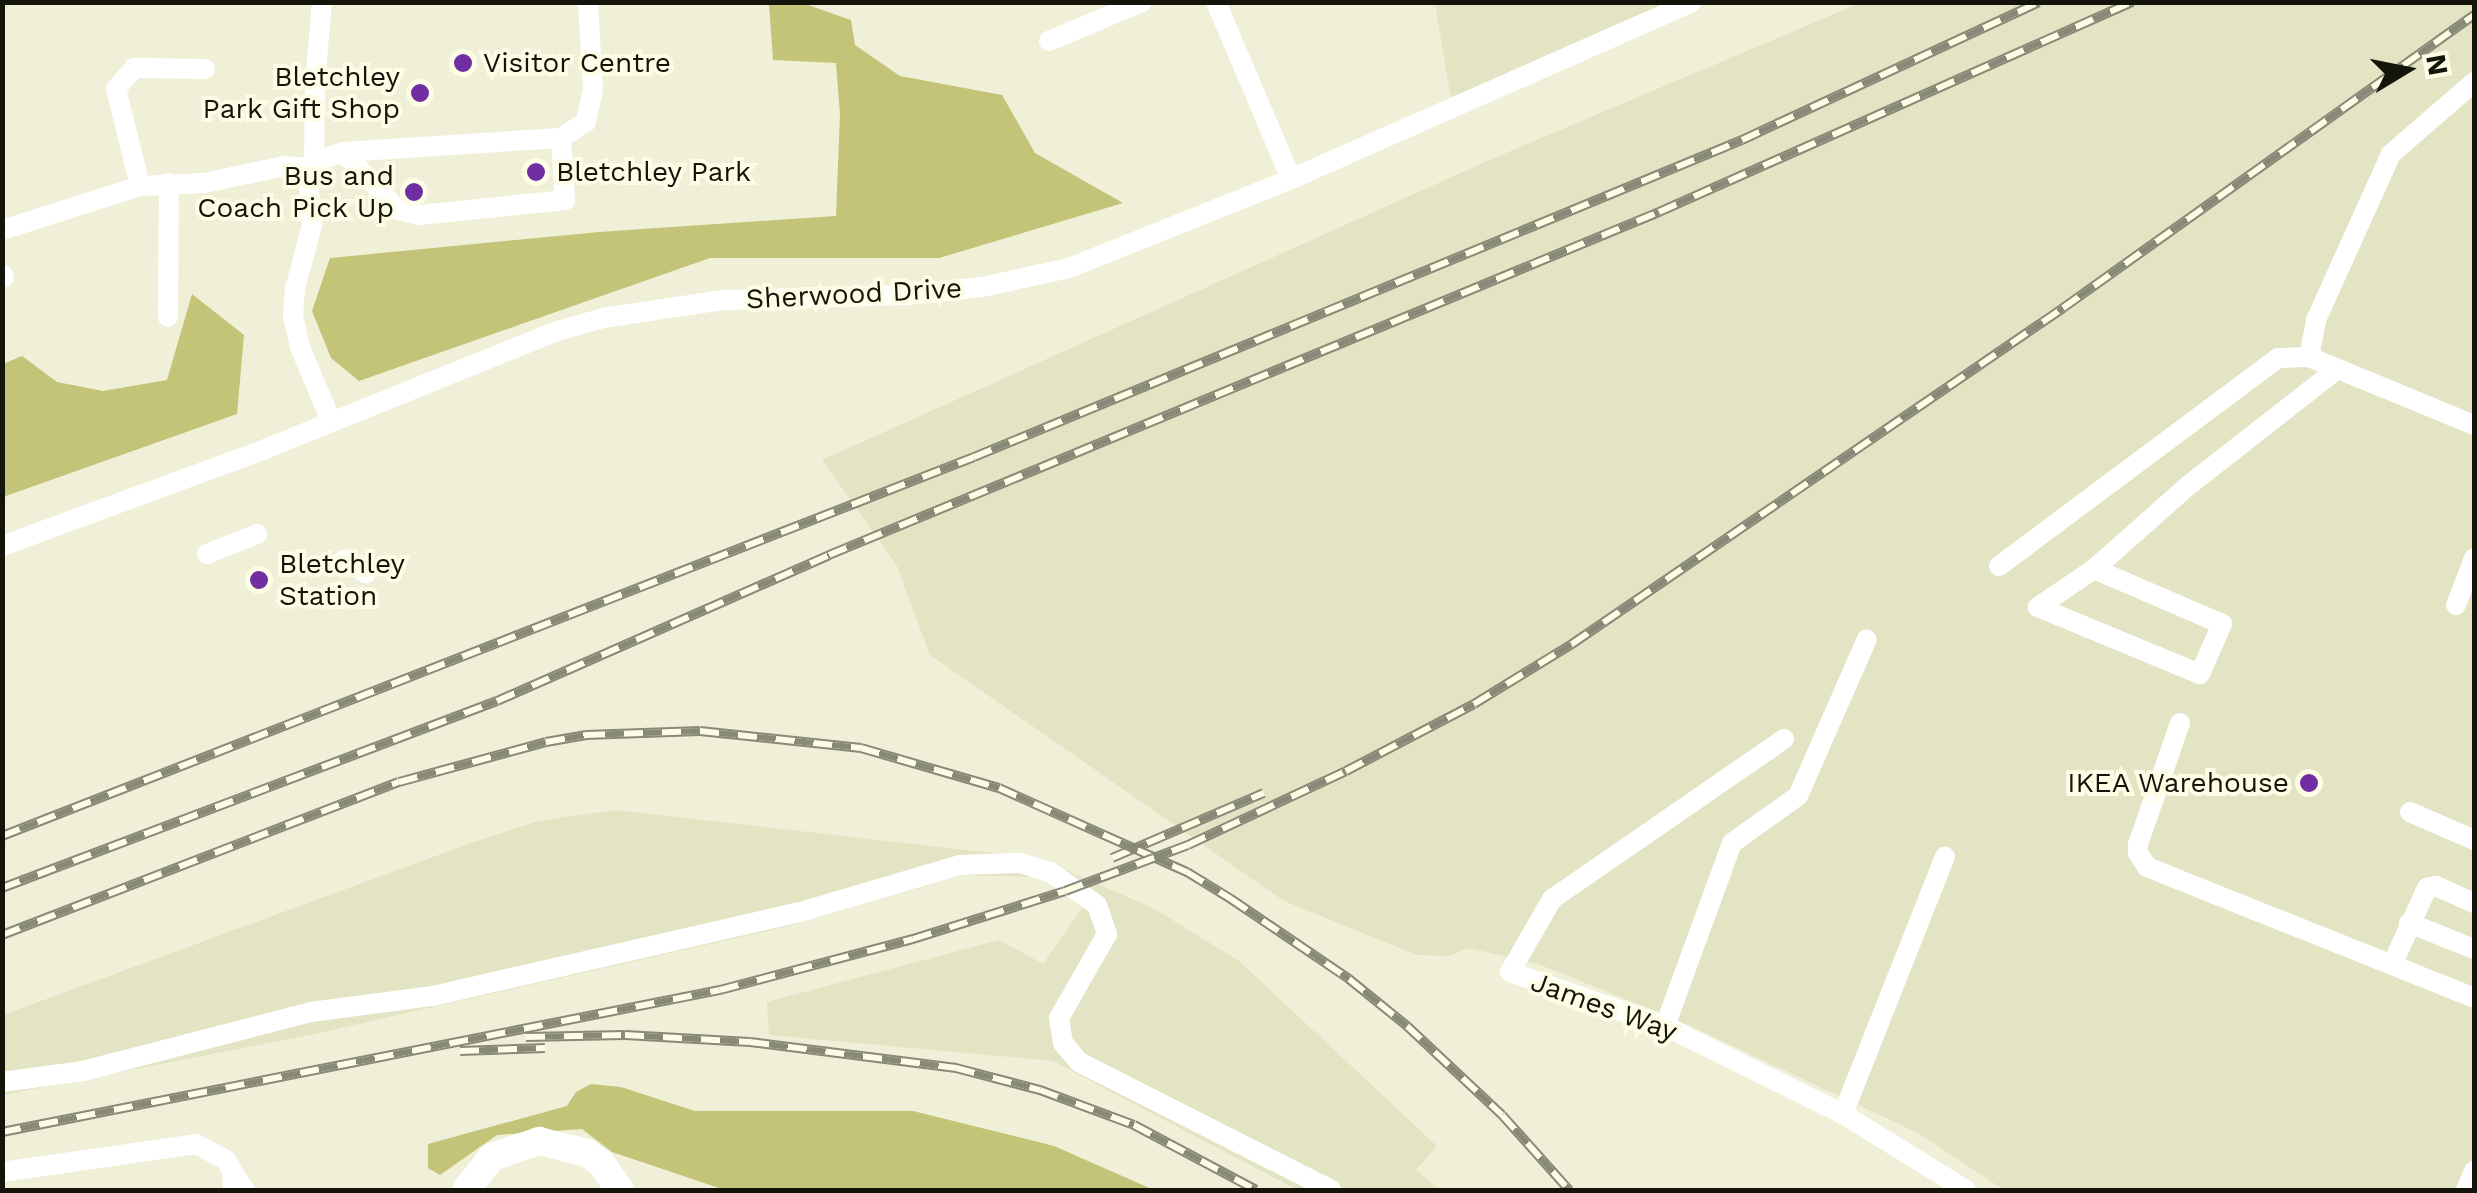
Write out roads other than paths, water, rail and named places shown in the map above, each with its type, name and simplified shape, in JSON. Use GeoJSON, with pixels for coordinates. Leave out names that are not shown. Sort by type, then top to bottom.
{"type":"FeatureCollection","features":[{"type":"Feature","properties":{"kind":"main road"},"geometry":{"type":"LineString","coordinates":[[465,1188],[507,1149],[539,1141],[572,1146],[645,1190]]}},
{"type":"Feature","properties":{"kind":"main road"},"geometry":{"type":"LineString","coordinates":[[600,1163],[620,1190]]}},
{"type":"Feature","properties":{"kind":"street"},"geometry":{"type":"LineString","coordinates":[[322,2],[314,84],[312,224],[295,290],[293,316],[300,346],[331,421]]}},
{"type":"Feature","properties":{"kind":"street"},"geometry":{"type":"LineString","coordinates":[[2,230],[140,186],[204,183],[286,166],[312,165],[343,152],[561,138],[586,122],[593,90],[588,2]]}},
{"type":"Feature","properties":{"kind":"street"},"geometry":{"type":"LineString","coordinates":[[1216,2],[1291,179]]}},
{"type":"Feature","properties":{"kind":"street","name":"Sherwood Drive"},"geometry":{"type":"LineString","coordinates":[[2,546],[554,332],[603,318],[724,300],[907,295],[982,288],[1070,268],[1291,179],[1692,2]]}},
{"type":"Feature","properties":{"kind":"street"},"geometry":{"type":"LineString","coordinates":[[1050,41],[1135,4]]}},
{"type":"Feature","properties":{"kind":"street"},"geometry":{"type":"LineString","coordinates":[[140,186],[116,89],[134,68],[205,69]]}},
{"type":"Feature","properties":{"kind":"street"},"geometry":{"type":"LineString","coordinates":[[2309,357],[2316,320],[2391,154],[2474,82]]}},
{"type":"Feature","properties":{"kind":"street"},"geometry":{"type":"LineString","coordinates":[[343,152],[398,210],[420,214],[564,200],[561,138]]}},
{"type":"Feature","properties":{"kind":"street"},"geometry":{"type":"LineString","coordinates":[[168,317],[169,183]]}},
{"type":"Feature","properties":{"kind":"street"},"geometry":{"type":"LineString","coordinates":[[1999,566],[2278,358],[2309,357],[2474,425]]}},
{"type":"Feature","properties":{"kind":"street"},"geometry":{"type":"LineString","coordinates":[[2094,569],[2222,624],[2200,674],[2038,607],[2094,569],[2190,485],[2336,370]]}},
{"type":"Feature","properties":{"kind":"street"},"geometry":{"type":"LineString","coordinates":[[207,554],[257,534]]}},
{"type":"Feature","properties":{"kind":"street"},"geometry":{"type":"LineString","coordinates":[[2456,605],[2474,558]]}},
{"type":"Feature","properties":{"kind":"street"},"geometry":{"type":"LineString","coordinates":[[344,560],[366,573]]}},
{"type":"Feature","properties":{"kind":"street"},"geometry":{"type":"LineString","coordinates":[[1665,1026],[1732,843],[1798,796],[1867,640]]}},
{"type":"Feature","properties":{"kind":"street"},"geometry":{"type":"LineString","coordinates":[[2180,723],[2138,844],[2138,854],[2147,867],[2474,998]]}},
{"type":"Feature","properties":{"kind":"street","name":"James Way"},"geometry":{"type":"LineString","coordinates":[[1784,739],[1552,899],[1510,972],[1665,1026],[1843,1114],[1966,1190]]}},
{"type":"Feature","properties":{"kind":"street"},"geometry":{"type":"LineString","coordinates":[[2410,812],[2474,840]]}},
{"type":"Feature","properties":{"kind":"street"},"geometry":{"type":"LineString","coordinates":[[1843,1114],[1945,856]]}},
{"type":"Feature","properties":{"kind":"street"},"geometry":{"type":"LineString","coordinates":[[2,1082],[84,1071],[311,1012],[433,996],[807,910],[960,866],[1020,864],[1050,872],[1097,905],[1107,934],[1059,1018],[1063,1043],[1079,1062],[1332,1190]]}},
{"type":"Feature","properties":{"kind":"street"},"geometry":{"type":"LineString","coordinates":[[2392,965],[2427,888],[2436,886],[2474,903]]}},
{"type":"Feature","properties":{"kind":"street"},"geometry":{"type":"LineString","coordinates":[[2409,923],[2474,949]]}},
{"type":"Feature","properties":{"kind":"street"},"geometry":{"type":"LineString","coordinates":[[2,1172],[196,1144],[226,1160],[232,1181],[244,1190]]}},
{"type":"Feature","properties":{"kind":"street"},"geometry":{"type":"LineString","coordinates":[[2466,1190],[2474,1171]]}},
{"type":"Feature","properties":{"kind":"railway"},"geometry":{"type":"LineString","coordinates":[[2,836],[974,457],[1742,140],[2039,2]]}},
{"type":"Feature","properties":{"kind":"railway"},"geometry":{"type":"LineString","coordinates":[[2,888],[497,701],[829,555],[1659,212],[2132,2]]}},
{"type":"Feature","properties":{"kind":"railway"},"geometry":{"type":"LineString","coordinates":[[2,1132],[720,990],[913,939],[1065,891],[1188,845],[1346,771],[1474,704],[1572,644],[2063,308],[2474,15]]}},
{"type":"Feature","properties":{"kind":"railway"},"geometry":{"type":"LineString","coordinates":[[2,935],[399,782],[546,742],[586,735],[700,731],[861,748],[999,788],[1187,872],[1231,899],[1349,979],[1407,1026],[1502,1115],[1569,1190]]}},
{"type":"Feature","properties":{"kind":"railway"},"geometry":{"type":"LineString","coordinates":[[1112,858],[1264,793]]}},
{"type":"Feature","properties":{"kind":"railway"},"geometry":{"type":"LineString","coordinates":[[526,1037],[625,1035],[750,1042],[956,1068],[1040,1090],[1134,1125],[1256,1190]]}},
{"type":"Feature","properties":{"kind":"railway"},"geometry":{"type":"LineString","coordinates":[[460,1051],[545,1048]]}},
{"type":"Feature","properties":{"kind":"place","name":"Visitor Centre"},"geometry":{"type":"Point","coordinates":[463,63]}},
{"type":"Feature","properties":{"kind":"place","name":"Bletchley Park Gift Shop"},"geometry":{"type":"Point","coordinates":[420,93]}},
{"type":"Feature","properties":{"kind":"place","name":"Bletchley Park"},"geometry":{"type":"Point","coordinates":[536,172]}},
{"type":"Feature","properties":{"kind":"place","name":"Bus and Coach Pick Up"},"geometry":{"type":"Point","coordinates":[414,192]}},
{"type":"Feature","properties":{"kind":"place","name":"Bletchley Station"},"geometry":{"type":"Point","coordinates":[259,580]}},
{"type":"Feature","properties":{"kind":"place","name":"IKEA Warehouse"},"geometry":{"type":"Point","coordinates":[2309,783]}}]}
